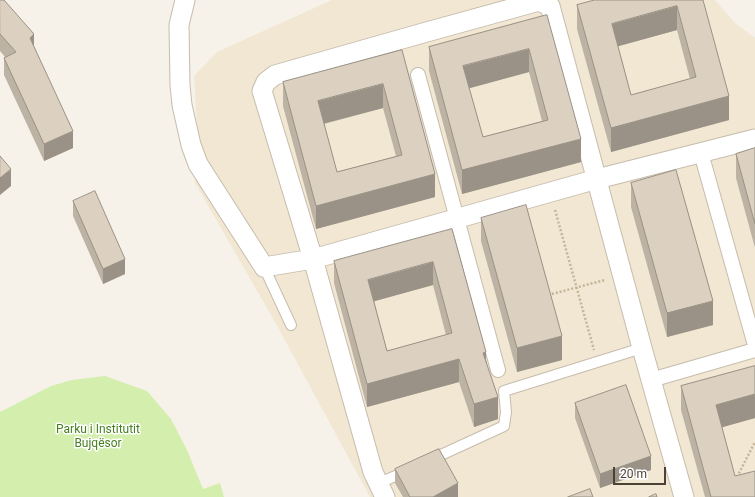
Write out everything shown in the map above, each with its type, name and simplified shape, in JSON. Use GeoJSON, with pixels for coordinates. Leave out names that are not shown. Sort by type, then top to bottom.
{"type":"FeatureCollection","features":[{"type":"Feature","properties":{"kind":"street"},"geometry":{"type":"LineString","coordinates":[[185,0],[179,25],[180,85],[183,111],[191,145],[198,164],[264,267],[313,259],[597,179],[755,139]]}},
{"type":"Feature","properties":{"kind":"street"},"geometry":{"type":"LineString","coordinates":[[382,490],[373,472],[313,259],[262,92],[266,82],[275,75],[539,2],[550,6],[642,348],[684,497]]}},
{"type":"Feature","properties":{"kind":"street"},"geometry":{"type":"LineString","coordinates":[[418,75],[498,370]]}},
{"type":"Feature","properties":{"kind":"street"},"geometry":{"type":"LineString","coordinates":[[701,153],[755,345]]}},
{"type":"Feature","properties":{"kind":"street"},"geometry":{"type":"LineString","coordinates":[[651,380],[755,350]]}},
{"type":"Feature","properties":{"kind":"lane"},"geometry":{"type":"LineString","coordinates":[[264,267],[291,325]]}},
{"type":"Feature","properties":{"kind":"lane"},"geometry":{"type":"LineString","coordinates":[[382,490],[416,466],[504,426],[506,412],[504,391],[642,348]]}},
{"type":"Feature","properties":{"kind":"path"},"geometry":{"type":"LineString","coordinates":[[550,192],[598,362]]}},
{"type":"Feature","properties":{"kind":"path"},"geometry":{"type":"LineString","coordinates":[[545,296],[623,275]]}},
{"type":"Feature","properties":{"kind":"path"},"geometry":{"type":"LineString","coordinates":[[735,482],[755,442]]}},
{"type":"Feature","properties":{"kind":"shaded area"},"geometry":{"type":"Polygon","coordinates":[[[332,0],[715,0],[735,23],[755,38],[755,497],[370,497],[275,322],[195,183],[197,125],[194,76],[217,52],[332,0]]]}},
{"type":"Feature","properties":{"kind":"green space","name":"Parku i Institutit Bujqësor"},"geometry":{"type":"Polygon","coordinates":[[[105,376],[147,391],[171,419],[187,450],[203,489],[220,483],[224,497],[0,497],[0,412],[51,386],[72,380],[105,376]]]}},
{"type":"Feature","properties":{"kind":"building"},"geometry":{"type":"Polygon","coordinates":[[[0,0],[4,0],[34,34],[30,38],[73,131],[44,144],[4,58],[16,52],[0,34],[0,0]]]}},
{"type":"Feature","properties":{"kind":"building"},"geometry":{"type":"Polygon","coordinates":[[[595,0],[703,0],[729,96],[611,128],[577,5],[595,0]],[[677,6],[612,24],[631,95],[696,77],[677,6]]]}},
{"type":"Feature","properties":{"kind":"building"},"geometry":{"type":"Polygon","coordinates":[[[547,15],[581,139],[462,170],[429,47],[547,15]],[[529,49],[463,66],[483,137],[548,120],[529,49]]]}},
{"type":"Feature","properties":{"kind":"building"},"geometry":{"type":"Polygon","coordinates":[[[402,50],[435,174],[316,206],[283,82],[402,50]],[[383,84],[318,101],[337,172],[402,155],[383,84]]]}},
{"type":"Feature","properties":{"kind":"building"},"geometry":{"type":"Polygon","coordinates":[[[755,148],[755,224],[736,154],[755,148]]]}},
{"type":"Feature","properties":{"kind":"building"},"geometry":{"type":"Polygon","coordinates":[[[0,156],[11,169],[0,178],[0,156]]]}},
{"type":"Feature","properties":{"kind":"building"},"geometry":{"type":"Polygon","coordinates":[[[676,170],[713,301],[667,313],[631,183],[676,170]]]}},
{"type":"Feature","properties":{"kind":"building"},"geometry":{"type":"Polygon","coordinates":[[[95,191],[125,259],[103,269],[73,201],[95,191]]]}},
{"type":"Feature","properties":{"kind":"building"},"geometry":{"type":"Polygon","coordinates":[[[526,205],[562,336],[517,348],[481,218],[526,205]]]}},
{"type":"Feature","properties":{"kind":"building"},"geometry":{"type":"Polygon","coordinates":[[[452,229],[486,352],[483,353],[498,397],[474,404],[459,359],[367,384],[334,261],[452,229]],[[433,262],[368,280],[387,351],[452,333],[433,262]]]}},
{"type":"Feature","properties":{"kind":"building"},"geometry":{"type":"Polygon","coordinates":[[[755,366],[755,394],[716,405],[735,476],[755,471],[755,497],[711,497],[681,386],[755,366]]]}},
{"type":"Feature","properties":{"kind":"building"},"geometry":{"type":"Polygon","coordinates":[[[626,385],[651,456],[600,474],[575,403],[626,385]]]}},
{"type":"Feature","properties":{"kind":"building"},"geometry":{"type":"Polygon","coordinates":[[[439,449],[458,483],[433,497],[410,497],[395,469],[439,449]]]}},
{"type":"Feature","properties":{"kind":"building"},"geometry":{"type":"Polygon","coordinates":[[[590,489],[593,497],[568,497],[590,489]]]}},
{"type":"Feature","properties":{"kind":"building"},"geometry":{"type":"Polygon","coordinates":[[[656,494],[657,497],[649,497],[656,494]]]}}]}
